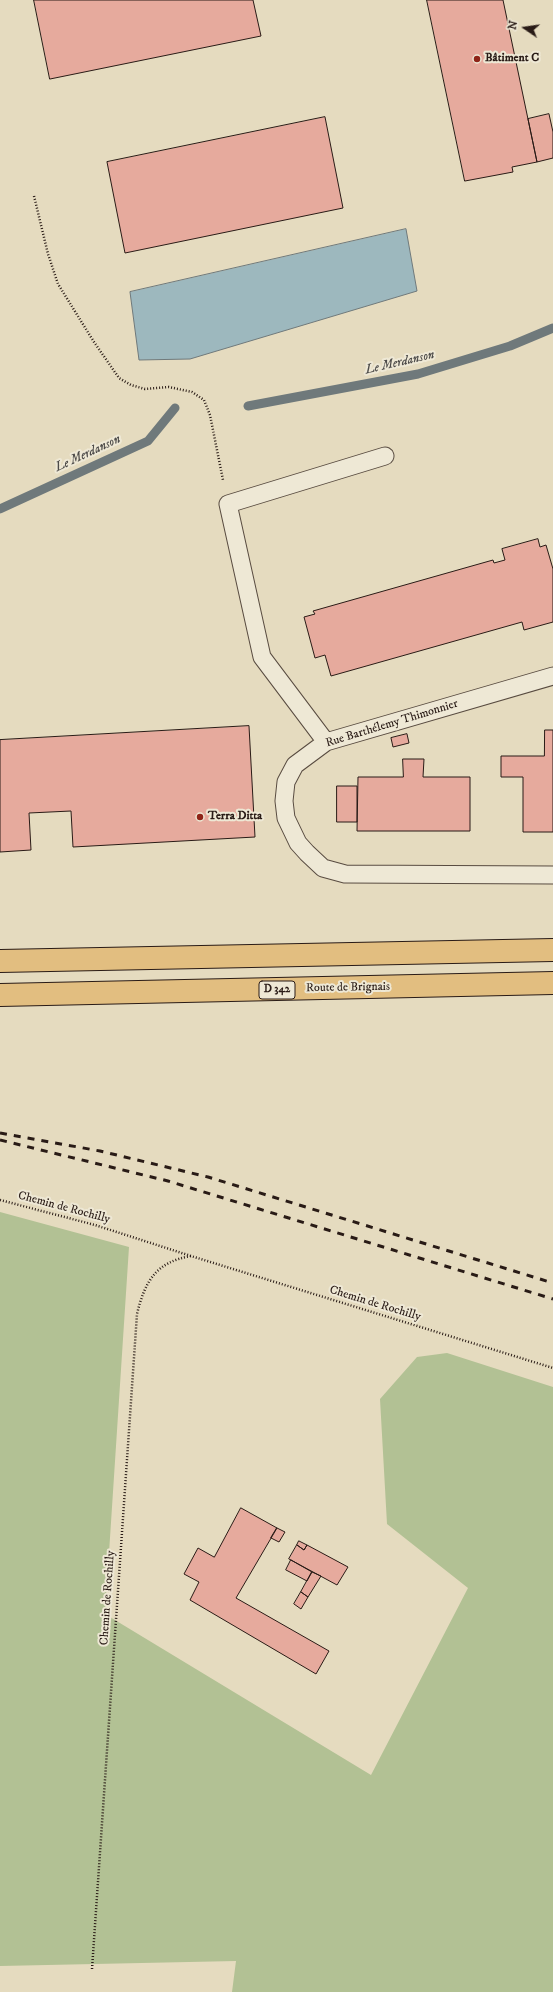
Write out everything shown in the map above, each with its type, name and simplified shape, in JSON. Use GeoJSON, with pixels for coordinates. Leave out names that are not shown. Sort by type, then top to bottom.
{"type":"FeatureCollection","features":[{"type":"Feature","properties":{"kind":"main road"},"geometry":{"type":"LineString","coordinates":[[0,961],[553,950]]}},
{"type":"Feature","properties":{"kind":"main road","name":"Route de Brignais"},"geometry":{"type":"LineString","coordinates":[[0,995],[553,983]]}},
{"type":"Feature","properties":{"kind":"lane"},"geometry":{"type":"LineString","coordinates":[[326,742],[262,657],[228,504],[385,456]]}},
{"type":"Feature","properties":{"kind":"lane","name":"Rue Barthélemy Thimonnier"},"geometry":{"type":"LineString","coordinates":[[553,676],[326,742],[295,765],[286,782],[284,801],[286,818],[298,843],[323,868],[345,874],[553,875]]}},
{"type":"Feature","properties":{"kind":"path"},"geometry":{"type":"LineString","coordinates":[[34,196],[48,254],[58,284],[86,330],[119,378],[131,385],[145,389],[169,387],[192,392],[204,400],[210,415],[228,504]]}},
{"type":"Feature","properties":{"kind":"path","name":"Chemin de Rochilly"},"geometry":{"type":"LineString","coordinates":[[0,1200],[96,1225],[553,1368]]}},
{"type":"Feature","properties":{"kind":"path","name":"Chemin de Rochilly"},"geometry":{"type":"LineString","coordinates":[[92,1969],[137,1314],[142,1296],[151,1278],[161,1267],[177,1259],[192,1256]]}},
{"type":"Feature","properties":{"kind":"green space"},"geometry":{"type":"Polygon","coordinates":[[[0,1212],[129,1247],[105,1614],[371,1775],[468,1588],[387,1524],[380,1399],[417,1357],[447,1353],[553,1387],[553,1992],[232,1992],[236,1961],[0,1966],[0,1212]]]}},
{"type":"Feature","properties":{"kind":"water"},"geometry":{"type":"Polygon","coordinates":[[[406,229],[417,291],[190,359],[139,360],[130,292],[406,229]]]}},
{"type":"Feature","properties":{"kind":"building"},"geometry":{"type":"Polygon","coordinates":[[[34,0],[253,0],[261,36],[50,79],[34,0]]]}},
{"type":"Feature","properties":{"kind":"building","name":"Bâtiment C"},"geometry":{"type":"Polygon","coordinates":[[[427,0],[503,0],[537,162],[512,167],[513,172],[465,181],[427,0]]]}},
{"type":"Feature","properties":{"kind":"building"},"geometry":{"type":"Polygon","coordinates":[[[549,114],[553,132],[553,158],[537,162],[528,119],[549,114]]]}},
{"type":"Feature","properties":{"kind":"building"},"geometry":{"type":"Polygon","coordinates":[[[325,117],[343,208],[125,253],[107,162],[325,117]]]}},
{"type":"Feature","properties":{"kind":"building"},"geometry":{"type":"Polygon","coordinates":[[[538,539],[540,547],[546,545],[553,569],[553,622],[524,630],[522,622],[331,676],[325,655],[315,658],[304,617],[315,614],[313,611],[493,560],[494,563],[505,560],[502,549],[538,539]]]}},
{"type":"Feature","properties":{"kind":"building"},"geometry":{"type":"Polygon","coordinates":[[[249,726],[255,837],[73,847],[71,811],[29,813],[31,850],[0,852],[0,740],[249,726]]]}},
{"type":"Feature","properties":{"kind":"building"},"geometry":{"type":"Polygon","coordinates":[[[545,730],[553,730],[553,832],[523,832],[523,777],[501,777],[501,756],[544,756],[545,730]]]}},
{"type":"Feature","properties":{"kind":"building"},"geometry":{"type":"Polygon","coordinates":[[[407,734],[409,743],[393,747],[391,738],[407,734]]]}},
{"type":"Feature","properties":{"kind":"building"},"geometry":{"type":"Polygon","coordinates":[[[403,759],[424,759],[423,777],[470,777],[470,831],[357,831],[358,777],[403,777],[403,759]]]}},
{"type":"Feature","properties":{"kind":"building"},"geometry":{"type":"Polygon","coordinates":[[[337,786],[357,786],[357,822],[337,822],[337,786]]]}},
{"type":"Feature","properties":{"kind":"building"},"geometry":{"type":"Polygon","coordinates":[[[241,1508],[277,1528],[236,1598],[329,1651],[316,1674],[190,1600],[199,1582],[184,1574],[198,1548],[214,1557],[241,1508]]]}},
{"type":"Feature","properties":{"kind":"building"},"geometry":{"type":"Polygon","coordinates":[[[277,1528],[285,1532],[279,1542],[271,1538],[277,1528]]]}},
{"type":"Feature","properties":{"kind":"building"},"geometry":{"type":"Polygon","coordinates":[[[299,1541],[307,1545],[304,1550],[297,1545],[299,1541]]]}},
{"type":"Feature","properties":{"kind":"building"},"geometry":{"type":"Polygon","coordinates":[[[297,1545],[304,1550],[307,1545],[348,1567],[337,1585],[289,1559],[297,1545]]]}},
{"type":"Feature","properties":{"kind":"building"},"geometry":{"type":"Polygon","coordinates":[[[291,1560],[312,1572],[307,1581],[286,1570],[291,1560]]]}},
{"type":"Feature","properties":{"kind":"building"},"geometry":{"type":"Polygon","coordinates":[[[312,1572],[321,1576],[308,1597],[301,1592],[312,1572]]]}},
{"type":"Feature","properties":{"kind":"building"},"geometry":{"type":"Polygon","coordinates":[[[301,1592],[308,1597],[301,1609],[294,1604],[301,1592]]]}},
{"type":"Feature","properties":{"kind":"waterway","name":"Le Merdanson"},"geometry":{"type":"LineString","coordinates":[[248,406],[418,374],[510,346],[553,328]]}},
{"type":"Feature","properties":{"kind":"waterway","name":"Le Merdanson"},"geometry":{"type":"LineString","coordinates":[[0,509],[148,441],[175,408]]}},
{"type":"Feature","properties":{"kind":"railway"},"geometry":{"type":"LineString","coordinates":[[0,1133],[100,1151],[208,1177],[553,1283]]}},
{"type":"Feature","properties":{"kind":"railway"},"geometry":{"type":"LineString","coordinates":[[0,1140],[168,1181],[553,1299]]}},
{"type":"Feature","properties":{"kind":"place","name":"Bâtiment C"},"geometry":{"type":"Point","coordinates":[477,59]}},
{"type":"Feature","properties":{"kind":"place","name":"Terra Ditta"},"geometry":{"type":"Point","coordinates":[200,817]}}]}
